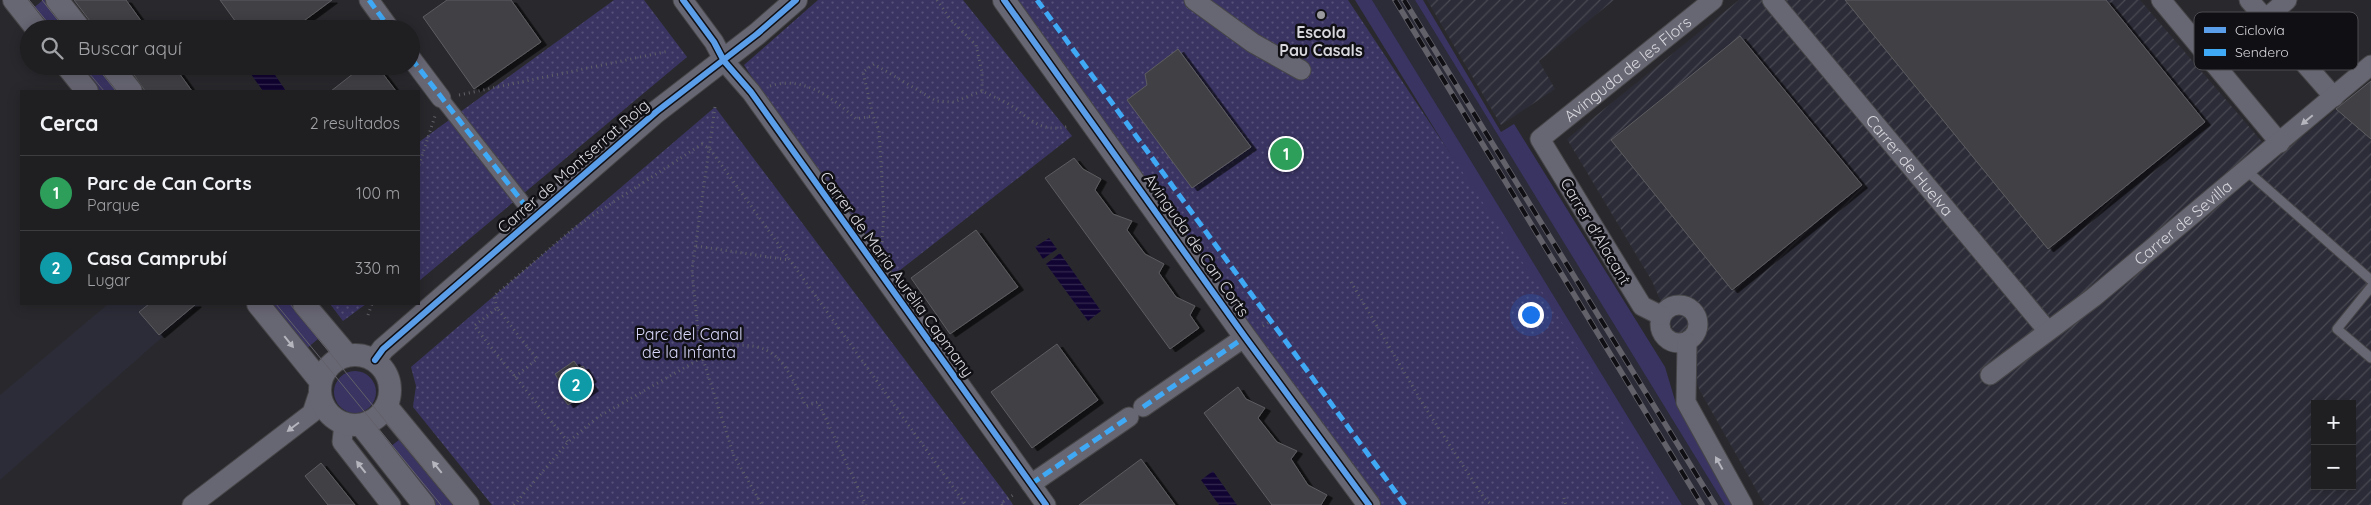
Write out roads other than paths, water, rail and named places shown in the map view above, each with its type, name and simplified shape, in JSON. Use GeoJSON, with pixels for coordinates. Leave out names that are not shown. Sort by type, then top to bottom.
{"type":"FeatureCollection","features":[{"type":"Feature","properties":{"kind":"street"},"geometry":{"type":"LineString","coordinates":[[14,0],[30,20]]}},
{"type":"Feature","properties":{"kind":"street"},"geometry":{"type":"LineString","coordinates":[[57,0],[73,20]]}},
{"type":"Feature","properties":{"kind":"street"},"geometry":{"type":"LineString","coordinates":[[369,0],[383,20]]}},
{"type":"Feature","properties":{"kind":"street","name":"Carrer de Maria Aurèlia Capmany"},"geometry":{"type":"LineString","coordinates":[[683,0],[714,42],[724,61],[751,92],[1046,505]]}},
{"type":"Feature","properties":{"kind":"street","name":"Carrer de Montserrat Roig"},"geometry":{"type":"LineString","coordinates":[[375,360],[383,349],[634,130],[689,85],[724,61],[796,0]]}},
{"type":"Feature","properties":{"kind":"street","name":"Avinguda de Can Corts"},"geometry":{"type":"LineString","coordinates":[[1004,0],[1089,116],[1245,337],[1369,505]]}},
{"type":"Feature","properties":{"kind":"street"},"geometry":{"type":"LineString","coordinates":[[1194,0],[1253,43],[1301,70]]}},
{"type":"Feature","properties":{"kind":"street","name":"Avinguda de les Flors"},"geometry":{"type":"LineString","coordinates":[[1540,139],[1713,0]]}},
{"type":"Feature","properties":{"kind":"street","name":"Carrer de Huelva"},"geometry":{"type":"LineString","coordinates":[[1772,0],[2048,330]]}},
{"type":"Feature","properties":{"kind":"street"},"geometry":{"type":"LineString","coordinates":[[2161,0],[2194,40]]}},
{"type":"Feature","properties":{"kind":"street"},"geometry":{"type":"LineString","coordinates":[[2248,0],[2259,12]]}},
{"type":"Feature","properties":{"kind":"street"},"geometry":{"type":"LineString","coordinates":[[2274,12],[2287,0]]}},
{"type":"Feature","properties":{"kind":"street","name":"Carrer de Sevilla"},"geometry":{"type":"LineString","coordinates":[[1990,375],[2094,296],[2247,171],[2371,65]]}},
{"type":"Feature","properties":{"kind":"street"},"geometry":{"type":"LineString","coordinates":[[420,70],[524,204]]}},
{"type":"Feature","properties":{"kind":"street"},"geometry":{"type":"LineString","coordinates":[[2219,70],[2280,143]]}},
{"type":"Feature","properties":{"kind":"street"},"geometry":{"type":"LineString","coordinates":[[2311,70],[2334,96]]}},
{"type":"Feature","properties":{"kind":"street"},"geometry":{"type":"LineString","coordinates":[[74,75],[86,90]]}},
{"type":"Feature","properties":{"kind":"street"},"geometry":{"type":"LineString","coordinates":[[118,75],[130,90]]}},
{"type":"Feature","properties":{"kind":"street","name":"Carrer d'Alacant"},"geometry":{"type":"LineString","coordinates":[[1540,139],[1642,306],[1660,315]]}},
{"type":"Feature","properties":{"kind":"street"},"geometry":{"type":"LineString","coordinates":[[1675,304],[1689,307],[1696,316],[1698,328],[1693,337],[1687,342],[1670,342],[1660,331],[1660,315],[1675,304]]}},
{"type":"Feature","properties":{"kind":"street"},"geometry":{"type":"LineString","coordinates":[[259,305],[320,386],[322,404],[331,416],[352,425],[424,505]]}},
{"type":"Feature","properties":{"kind":"street"},"geometry":{"type":"LineString","coordinates":[[305,305],[347,355]]}},
{"type":"Feature","properties":{"kind":"street"},"geometry":{"type":"LineString","coordinates":[[1031,484],[1245,337]]}},
{"type":"Feature","properties":{"kind":"street"},"geometry":{"type":"LineString","coordinates":[[1687,342],[1686,402],[1744,505]]}},
{"type":"Feature","properties":{"kind":"street"},"geometry":{"type":"LineString","coordinates":[[192,505],[312,413],[328,367],[347,355],[359,355],[375,360],[386,373],[390,384],[390,396],[386,407],[376,418],[352,425],[342,442],[392,505]]}},
{"type":"Feature","properties":{"kind":"street"},"geometry":{"type":"LineString","coordinates":[[386,407],[468,505]]}},
{"type":"Feature","properties":{"kind":"lane"},"geometry":{"type":"LineString","coordinates":[[2247,171],[2371,280]]}},
{"type":"Feature","properties":{"kind":"lane"},"geometry":{"type":"LineString","coordinates":[[2371,287],[2337,329],[2371,358]]}},
{"type":"Feature","properties":{"kind":"tram line"},"geometry":{"type":"LineString","coordinates":[[29,0],[46,20]]}},
{"type":"Feature","properties":{"kind":"tram line"},"geometry":{"type":"LineString","coordinates":[[42,0],[58,20]]}},
{"type":"Feature","properties":{"kind":"tram line"},"geometry":{"type":"LineString","coordinates":[[91,75],[103,90]]}},
{"type":"Feature","properties":{"kind":"tram line"},"geometry":{"type":"LineString","coordinates":[[103,75],[115,90]]}},
{"type":"Feature","properties":{"kind":"tram line"},"geometry":{"type":"LineString","coordinates":[[277,305],[441,505]]}},
{"type":"Feature","properties":{"kind":"tram line"},"geometry":{"type":"LineString","coordinates":[[291,305],[454,505]]}},
{"type":"Feature","properties":{"kind":"railway"},"geometry":{"type":"LineString","coordinates":[[1395,0],[1702,505]]}},
{"type":"Feature","properties":{"kind":"railway"},"geometry":{"type":"LineString","coordinates":[[1404,0],[1715,505]]}},
{"type":"Feature","properties":{"kind":"place","name":"Escola Pau Casals"},"geometry":{"type":"Point","coordinates":[1321,15]}},
{"type":"Feature","properties":{"kind":"place","name":"Parc de Can Corts"},"geometry":{"type":"Point","coordinates":[1286,154]}},
{"type":"Feature","properties":{"kind":"place","name":"Casa Camprubí"},"geometry":{"type":"Point","coordinates":[576,385]}},
{"type":"Feature","properties":{"kind":"park label","name":"Parc del Canal de la Infanta"},"geometry":{"type":"Point","coordinates":[689,343]}}]}
